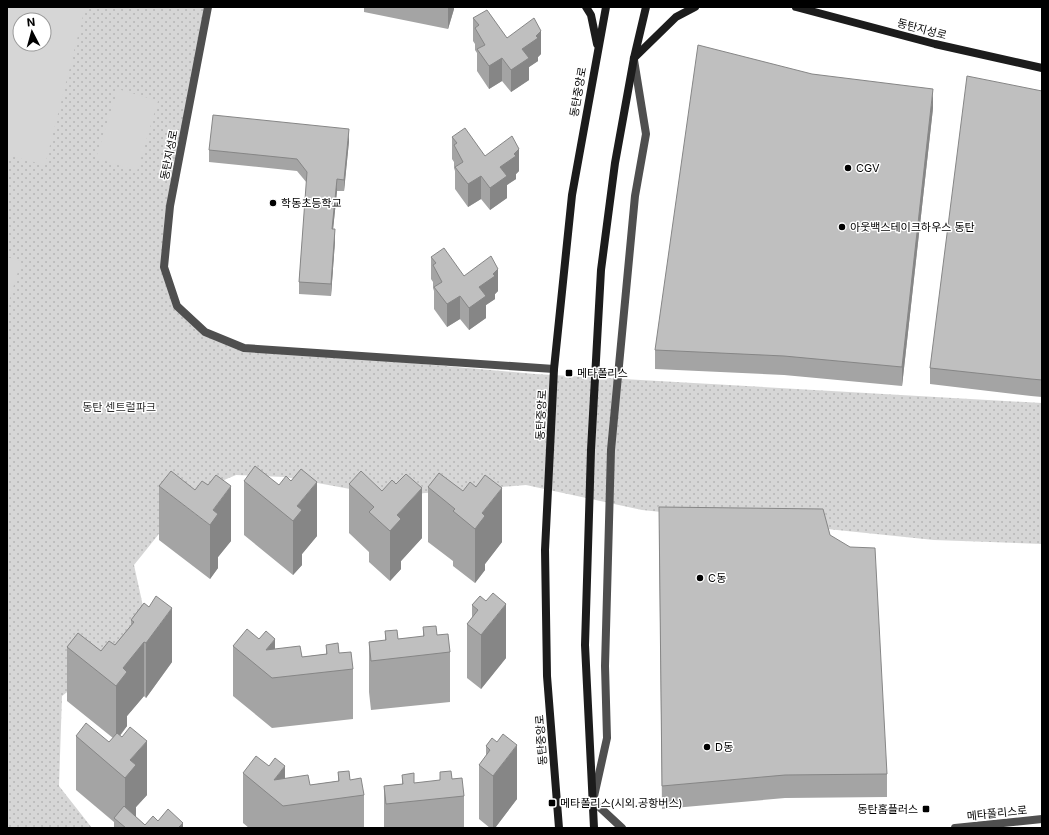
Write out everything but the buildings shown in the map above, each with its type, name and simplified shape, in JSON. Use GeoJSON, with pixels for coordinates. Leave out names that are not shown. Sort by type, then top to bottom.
{"type":"FeatureCollection","features":[{"type":"Feature","properties":{"kind":"street","name":"동탄지성로"},"geometry":{"type":"LineString","coordinates":[[208,7],[170,206],[164,267],[177,306],[205,332],[244,348],[554,369]]}},
{"type":"Feature","properties":{"kind":"street"},"geometry":{"type":"LineString","coordinates":[[586,7],[591,15],[597,48]]}},
{"type":"Feature","properties":{"kind":"street","name":"동탄중앙로"},"geometry":{"type":"LineString","coordinates":[[559,828],[548,676],[545,550],[554,369],[572,196],[597,48],[606,7]]}},
{"type":"Feature","properties":{"kind":"street"},"geometry":{"type":"LineString","coordinates":[[594,828],[584,645],[591,450],[601,270],[615,163],[634,58],[646,7]]}},
{"type":"Feature","properties":{"kind":"street"},"geometry":{"type":"LineString","coordinates":[[634,58],[676,17],[695,7]]}},
{"type":"Feature","properties":{"kind":"street","name":"동탄지성로"},"geometry":{"type":"LineString","coordinates":[[796,7],[935,44],[1042,68]]}},
{"type":"Feature","properties":{"kind":"street"},"geometry":{"type":"LineString","coordinates":[[593,801],[607,738],[605,666],[611,450],[635,196],[646,134],[634,58]]}},
{"type":"Feature","properties":{"kind":"street"},"geometry":{"type":"LineString","coordinates":[[593,801],[622,828]]}},
{"type":"Feature","properties":{"kind":"street","name":"메타폴리스로"},"geometry":{"type":"LineString","coordinates":[[955,828],[1042,819]]}},
{"type":"Feature","properties":{"kind":"green space","name":"동탄 센트럴파크"},"geometry":{"type":"Polygon","coordinates":[[[7,7],[208,7],[170,206],[164,267],[177,306],[205,332],[244,348],[535,374],[1042,403],[1042,544],[934,540],[642,510],[526,485],[388,496],[285,477],[236,475],[191,494],[134,565],[148,629],[62,696],[59,786],[92,828],[7,828],[7,7]]]}},
{"type":"Feature","properties":{"kind":"green space"},"geometry":{"type":"Polygon","coordinates":[[[7,7],[85,8],[45,165],[7,155],[7,7]]]}},
{"type":"Feature","properties":{"kind":"green space"},"geometry":{"type":"Polygon","coordinates":[[[118,89],[158,101],[137,171],[96,158],[118,89]]]}},
{"type":"Feature","properties":{"kind":"green space"},"geometry":{"type":"Polygon","coordinates":[[[7,257],[21,261],[7,308],[7,257]]]}},
{"type":"Feature","properties":{"kind":"place","name":"CGV"},"geometry":{"type":"Point","coordinates":[848,168]}},
{"type":"Feature","properties":{"kind":"place","name":"학동초등학교"},"geometry":{"type":"Point","coordinates":[273,203]}},
{"type":"Feature","properties":{"kind":"place","name":"아웃백스테이크하우스 동탄"},"geometry":{"type":"Point","coordinates":[842,227]}},
{"type":"Feature","properties":{"kind":"place","name":"메타폴리스"},"geometry":{"type":"Point","coordinates":[569,373]}},
{"type":"Feature","properties":{"kind":"place","name":"C동"},"geometry":{"type":"Point","coordinates":[700,578]}},
{"type":"Feature","properties":{"kind":"place","name":"D동"},"geometry":{"type":"Point","coordinates":[707,747]}},
{"type":"Feature","properties":{"kind":"place","name":"메타폴리스(시외.공항버스)"},"geometry":{"type":"Point","coordinates":[552,803]}},
{"type":"Feature","properties":{"kind":"place","name":"동탄홈플러스"},"geometry":{"type":"Point","coordinates":[926,809]}}]}
